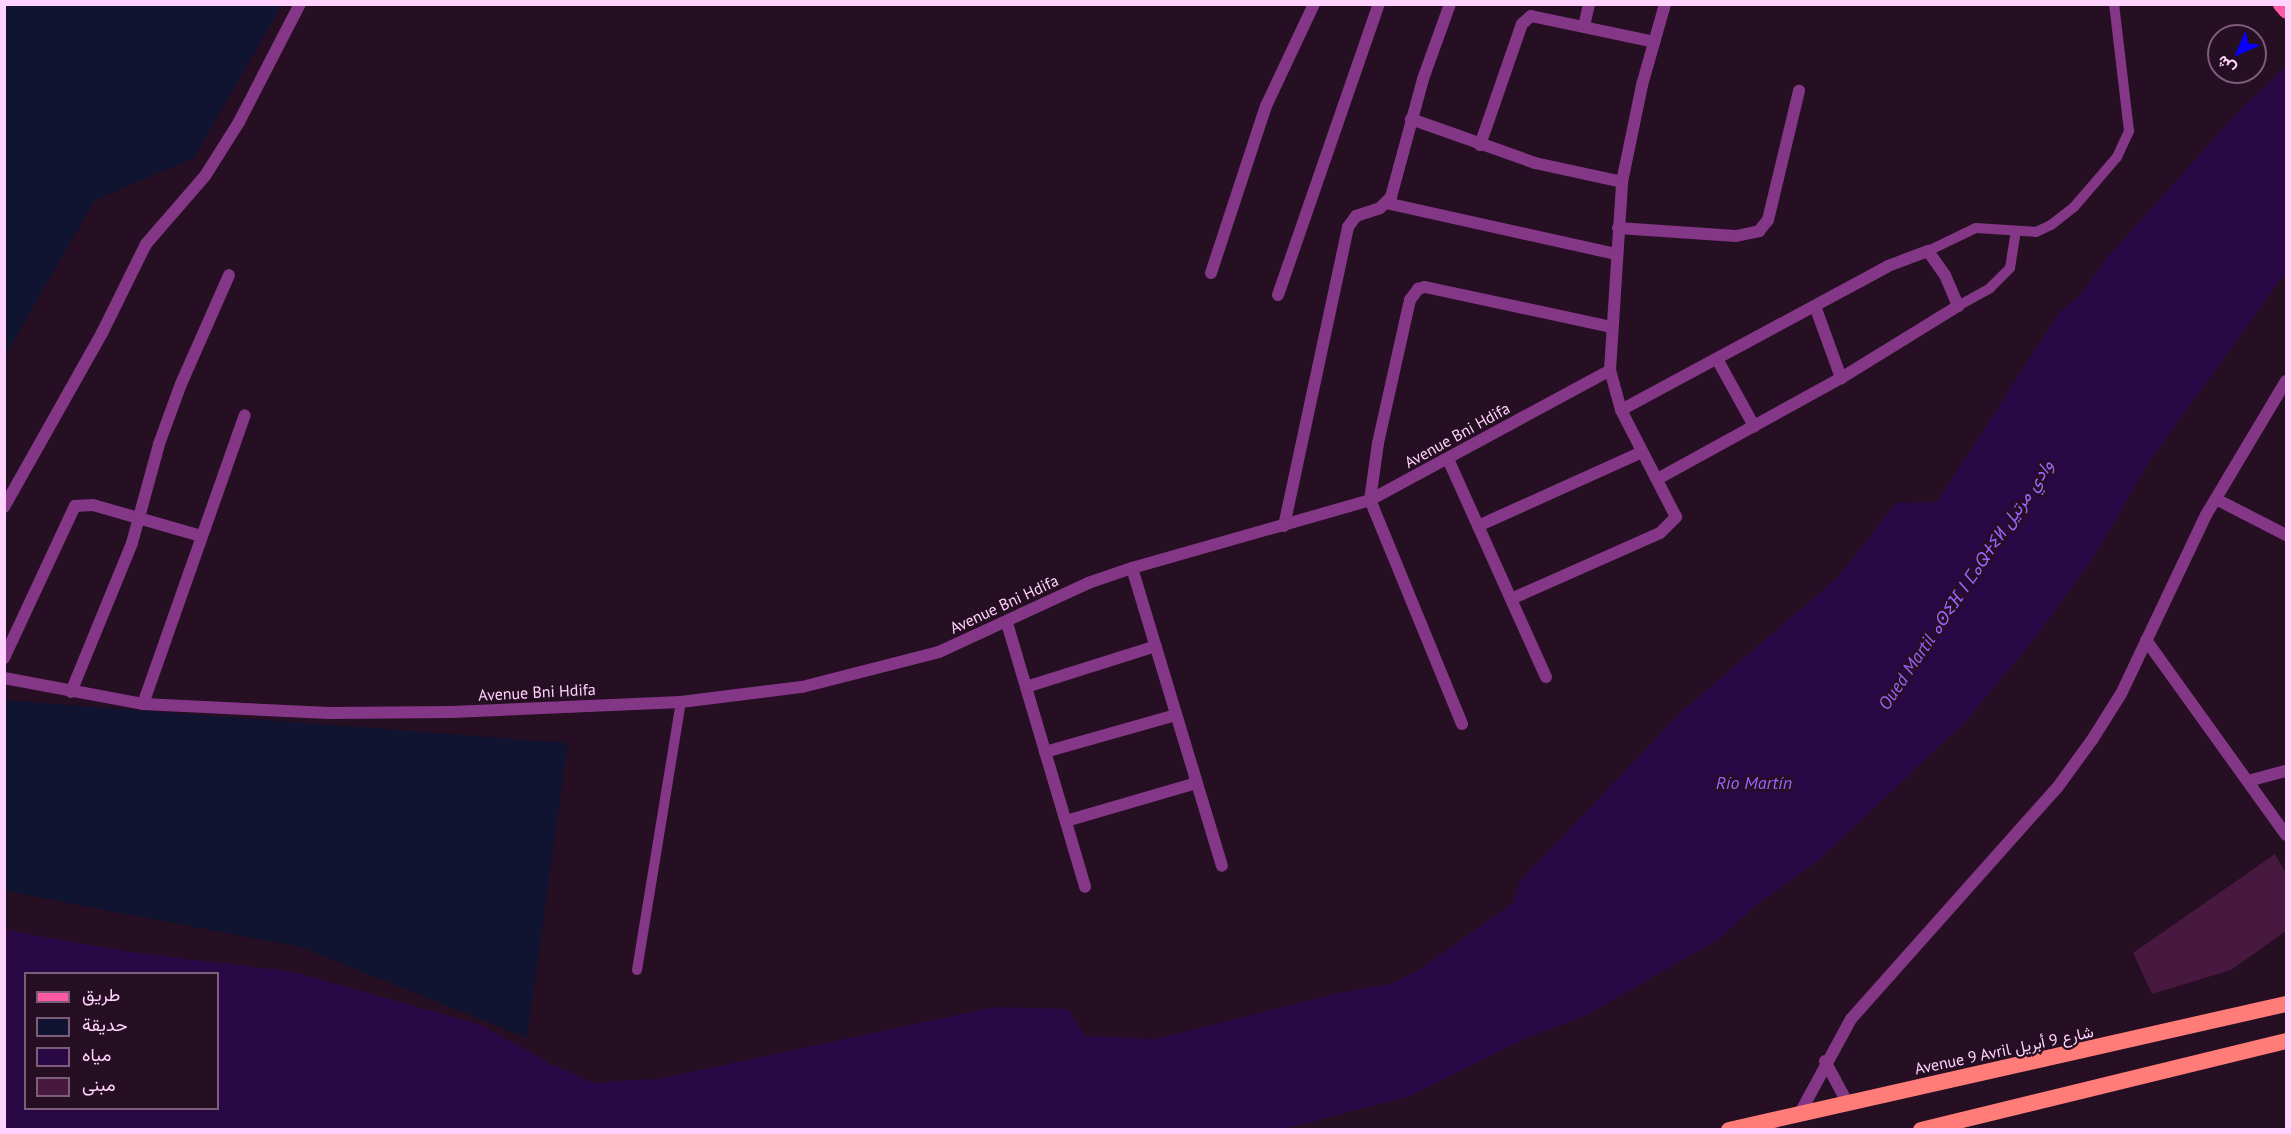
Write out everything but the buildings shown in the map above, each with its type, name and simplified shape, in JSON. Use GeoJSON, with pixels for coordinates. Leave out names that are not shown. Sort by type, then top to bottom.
{"type":"FeatureCollection","features":[{"type":"Feature","properties":{"kind":"highway","name":"Avenue 9 Avril شارع 9 أبريل"},"geometry":{"type":"LineString","coordinates":[[1729,1130],[2286,1004]]}},
{"type":"Feature","properties":{"kind":"highway"},"geometry":{"type":"LineString","coordinates":[[1921,1130],[2286,1041]]}},
{"type":"Feature","properties":{"kind":"main road"},"geometry":{"type":"LineString","coordinates":[[2280,4],[2286,11]]}},
{"type":"Feature","properties":{"kind":"street"},"geometry":{"type":"LineString","coordinates":[[4,507],[102,333],[146,244],[205,176],[239,122],[300,4]]}},
{"type":"Feature","properties":{"kind":"street"},"geometry":{"type":"LineString","coordinates":[[1211,273],[1266,106],[1314,4]]}},
{"type":"Feature","properties":{"kind":"street"},"geometry":{"type":"LineString","coordinates":[[1278,295],[1379,4]]}},
{"type":"Feature","properties":{"kind":"street"},"geometry":{"type":"LineString","coordinates":[[1386,203],[1450,4]]}},
{"type":"Feature","properties":{"kind":"street"},"geometry":{"type":"LineString","coordinates":[[1584,26],[1589,4]]}},
{"type":"Feature","properties":{"kind":"street"},"geometry":{"type":"LineString","coordinates":[[1511,599],[1668,528],[1676,518],[1675,511],[1621,410],[1610,370],[1622,183],[1654,42],[1665,4]]}},
{"type":"Feature","properties":{"kind":"street"},"geometry":{"type":"LineString","coordinates":[[1480,145],[1526,19],[1537,15],[1654,42]]}},
{"type":"Feature","properties":{"kind":"street"},"geometry":{"type":"LineString","coordinates":[[1618,228],[1736,236],[1759,231],[1768,220],[1799,91]]}},
{"type":"Feature","properties":{"kind":"street"},"geometry":{"type":"LineString","coordinates":[[1412,119],[1480,145],[1622,183]]}},
{"type":"Feature","properties":{"kind":"street"},"geometry":{"type":"LineString","coordinates":[[1284,525],[1348,227],[1359,213],[1386,203],[1616,254]]}},
{"type":"Feature","properties":{"kind":"street"},"geometry":{"type":"LineString","coordinates":[[1621,410],[1888,266],[1928,251],[1945,275],[1958,306],[1842,378],[1657,478]]}},
{"type":"Feature","properties":{"kind":"street"},"geometry":{"type":"LineString","coordinates":[[71,692],[139,517],[181,384],[229,275]]}},
{"type":"Feature","properties":{"kind":"street"},"geometry":{"type":"LineString","coordinates":[[1462,724],[1370,500],[1378,443],[1410,300],[1418,289],[1611,327]]}},
{"type":"Feature","properties":{"kind":"street"},"geometry":{"type":"LineString","coordinates":[[1815,306],[1842,378]]}},
{"type":"Feature","properties":{"kind":"street"},"geometry":{"type":"LineString","coordinates":[[1717,359],[1754,426]]}},
{"type":"Feature","properties":{"kind":"street","name":"Avenue Bni Hdifa"},"geometry":{"type":"LineString","coordinates":[[4,678],[143,704],[329,713],[452,712],[681,702],[802,687],[876,670],[939,652],[1007,623],[1088,583],[1132,568],[1370,500],[1610,370]]}},
{"type":"Feature","properties":{"kind":"street"},"geometry":{"type":"LineString","coordinates":[[1800,1113],[1825,1061],[1851,1019],[2057,788],[2121,694],[2216,500],[2286,381]]}},
{"type":"Feature","properties":{"kind":"street"},"geometry":{"type":"LineString","coordinates":[[143,704],[245,415]]}},
{"type":"Feature","properties":{"kind":"street"},"geometry":{"type":"LineString","coordinates":[[1478,526],[1642,452]]}},
{"type":"Feature","properties":{"kind":"street"},"geometry":{"type":"LineString","coordinates":[[1448,459],[1546,677]]}},
{"type":"Feature","properties":{"kind":"street"},"geometry":{"type":"LineString","coordinates":[[2216,500],[2286,535]]}},
{"type":"Feature","properties":{"kind":"street"},"geometry":{"type":"LineString","coordinates":[[4,658],[75,506],[93,505],[201,536]]}},
{"type":"Feature","properties":{"kind":"street"},"geometry":{"type":"LineString","coordinates":[[1132,568],[1222,866]]}},
{"type":"Feature","properties":{"kind":"street"},"geometry":{"type":"LineString","coordinates":[[1007,623],[1085,887]]}},
{"type":"Feature","properties":{"kind":"street"},"geometry":{"type":"LineString","coordinates":[[2146,640],[2286,835]]}},
{"type":"Feature","properties":{"kind":"street"},"geometry":{"type":"LineString","coordinates":[[1026,687],[1156,646]]}},
{"type":"Feature","properties":{"kind":"street"},"geometry":{"type":"LineString","coordinates":[[1045,752],[1176,715]]}},
{"type":"Feature","properties":{"kind":"street"},"geometry":{"type":"LineString","coordinates":[[2248,781],[2286,771]]}},
{"type":"Feature","properties":{"kind":"street"},"geometry":{"type":"LineString","coordinates":[[1066,821],[1197,783]]}},
{"type":"Feature","properties":{"kind":"street"},"geometry":{"type":"LineString","coordinates":[[1825,1061],[1847,1102]]}},
{"type":"Feature","properties":{"kind":"lane"},"geometry":{"type":"LineString","coordinates":[[1928,251],[1976,228],[2036,232],[2052,225],[2074,207],[2117,157],[2128,131],[2114,4]]}},
{"type":"Feature","properties":{"kind":"lane"},"geometry":{"type":"LineString","coordinates":[[1958,306],[1990,288],[2010,268],[2016,232]]}},
{"type":"Feature","properties":{"kind":"lane"},"geometry":{"type":"LineString","coordinates":[[637,970],[681,702]]}},
{"type":"Feature","properties":{"kind":"green space"},"geometry":{"type":"Polygon","coordinates":[[[5,4],[282,5],[194,158],[95,200],[5,356],[5,4]]]}},
{"type":"Feature","properties":{"kind":"green space"},"geometry":{"type":"Polygon","coordinates":[[[4,700],[568,743],[527,1038],[300,947],[5,891],[4,700]]]}},
{"type":"Feature","properties":{"kind":"water","name":"Río Martín"},"geometry":{"type":"Polygon","coordinates":[[[2286,66],[2286,272],[2149,462],[2093,558],[2034,639],[1966,721],[1820,859],[1755,906],[1719,939],[1585,1016],[1531,1036],[1410,1096],[1284,1129],[5,1129],[5,930],[131,952],[294,972],[481,1025],[551,1064],[594,1083],[663,1078],[995,1007],[1068,1009],[1085,1036],[1157,1039],[1342,992],[1391,984],[1420,969],[1513,903],[1520,881],[1681,712],[1837,578],[1896,503],[1937,502],[2059,313],[2082,293],[2105,260],[2239,111],[2286,66]]]}},
{"type":"Feature","properties":{"kind":"water label","name":"Oued Martil ⴰⵙⵉⴼ ⵏ ⵎⴰⵕⵜⵉⵍ وادي مرتيل"},"geometry":{"type":"Point","coordinates":[1966,585]}}]}
